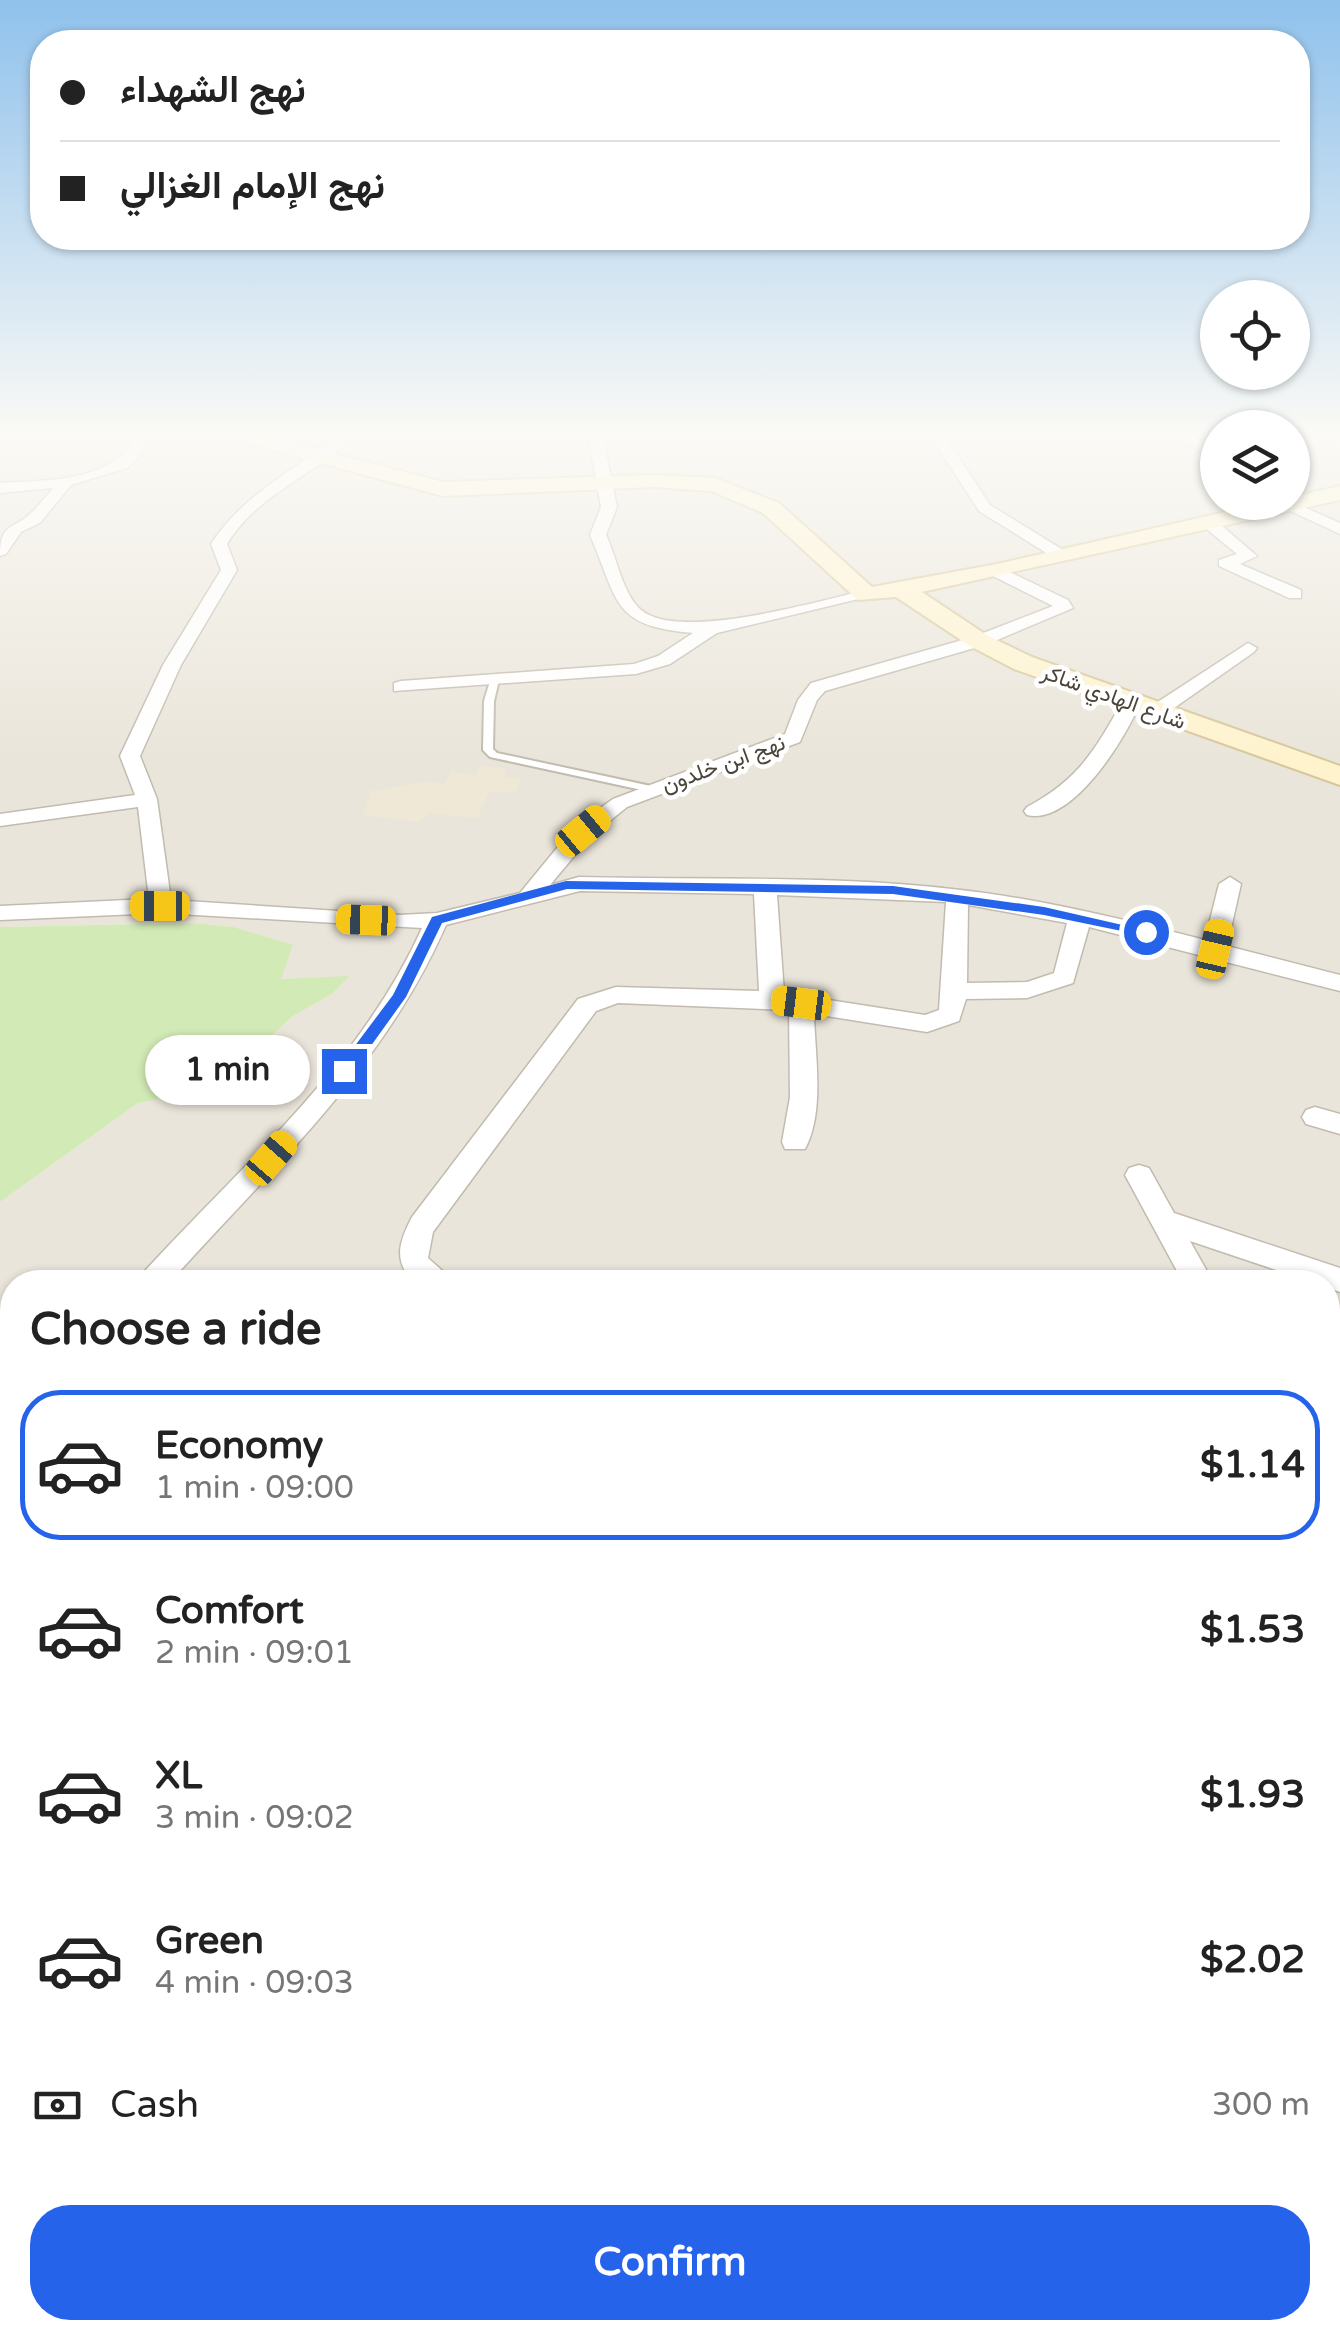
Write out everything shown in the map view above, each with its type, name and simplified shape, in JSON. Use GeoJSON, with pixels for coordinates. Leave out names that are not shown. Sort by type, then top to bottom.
{"type":"FeatureCollection","features":[{"type":"Feature","properties":{"kind":"street"},"geometry":{"type":"LineString","coordinates":[[160,906],[148,799],[130,756],[172,665],[230,570],[219,544]]}},
{"type":"Feature","properties":{"kind":"street"},"geometry":{"type":"LineString","coordinates":[[602,544],[630,611],[646,623],[711,629],[1115,544]]}},
{"type":"Feature","properties":{"kind":"street"},"geometry":{"type":"LineString","coordinates":[[813,544],[868,594]]}},
{"type":"Feature","properties":{"kind":"street"},"geometry":{"type":"LineString","coordinates":[[1043,544],[1062,556]]}},
{"type":"Feature","properties":{"kind":"street"},"geometry":{"type":"LineString","coordinates":[[1234,544],[1248,556],[1225,563],[1295,594]]}},
{"type":"Feature","properties":{"kind":"street","name":"نهج ابن خلدون"},"geometry":{"type":"LineString","coordinates":[[530,896],[583,831],[620,803],[793,738],[805,700],[818,687],[979,641],[1064,608],[998,570]]}},
{"type":"Feature","properties":{"kind":"street","name":"شارع الهادي شاكر"},"geometry":{"type":"LineString","coordinates":[[902,590],[979,641],[1023,663],[1340,776]]}},
{"type":"Feature","properties":{"kind":"street"},"geometry":{"type":"LineString","coordinates":[[401,686],[636,669],[664,660],[711,629]]}},
{"type":"Feature","properties":{"kind":"street"},"geometry":{"type":"LineString","coordinates":[[1034,812],[1050,804],[1104,756],[1144,707],[1248,648]]}},
{"type":"Feature","properties":{"kind":"street"},"geometry":{"type":"LineString","coordinates":[[0,820],[148,799]]}},
{"type":"Feature","properties":{"kind":"street"},"geometry":{"type":"LineString","coordinates":[[0,912],[160,906],[331,920],[437,920],[579,884],[876,889],[957,896],[1080,918],[1340,983]]}},
{"type":"Feature","properties":{"kind":"street"},"geometry":{"type":"LineString","coordinates":[[1215,949],[1230,884]]}},
{"type":"Feature","properties":{"kind":"street"},"geometry":{"type":"LineString","coordinates":[[765,887],[772,999]]}},
{"type":"Feature","properties":{"kind":"street"},"geometry":{"type":"LineString","coordinates":[[418,1270],[410,1253],[414,1238],[587,1005],[616,995],[772,999],[928,1024],[950,1015],[956,991],[957,896]]}},
{"type":"Feature","properties":{"kind":"street"},"geometry":{"type":"LineString","coordinates":[[956,991],[1030,988],[1059,982],[1064,977],[1080,918]]}},
{"type":"Feature","properties":{"kind":"street"},"geometry":{"type":"LineString","coordinates":[[163,1270],[325,1096],[399,997],[437,920]]}},
{"type":"Feature","properties":{"kind":"street"},"geometry":{"type":"LineString","coordinates":[[795,1142],[803,1096],[801,1003]]}},
{"type":"Feature","properties":{"kind":"street"},"geometry":{"type":"LineString","coordinates":[[1139,1175],[1192,1270]]}},
{"type":"Feature","properties":{"kind":"street"},"geometry":{"type":"LineString","coordinates":[[1168,1222],[1310,1270]]}},
{"type":"Feature","properties":{"kind":"lane"},"geometry":{"type":"LineString","coordinates":[[494,680],[489,701],[488,750],[494,755],[651,789]]}},
{"type":"Feature","properties":{"kind":"shaded area"},"geometry":{"type":"Polygon","coordinates":[[[0,544],[1340,544],[1340,1270],[0,1270],[0,1202],[138,1103],[183,1095],[223,1082],[259,1057],[271,1036],[293,1016],[332,994],[349,977],[280,979],[292,945],[234,927],[193,923],[0,927],[0,544]]]}},
{"type":"Feature","properties":{"kind":"shaded area"},"geometry":{"type":"Polygon","coordinates":[[[478,766],[506,768],[504,777],[522,779],[515,793],[489,792],[477,818],[429,813],[420,822],[363,815],[371,791],[426,782],[445,784],[451,772],[476,775],[478,766]]]}},
{"type":"Feature","properties":{"kind":"green space"},"geometry":{"type":"Polygon","coordinates":[[[193,923],[234,927],[293,945],[281,979],[350,976],[332,994],[293,1016],[271,1036],[260,1057],[223,1082],[183,1095],[138,1103],[0,1202],[0,927],[193,923]]]}},
{"type":"Feature","properties":{"kind":"route"},"geometry":{"type":"LineString","coordinates":[[344,1071],[399,997],[437,920],[478,912],[566,885],[893,890],[957,896],[1146,932]]}}]}
